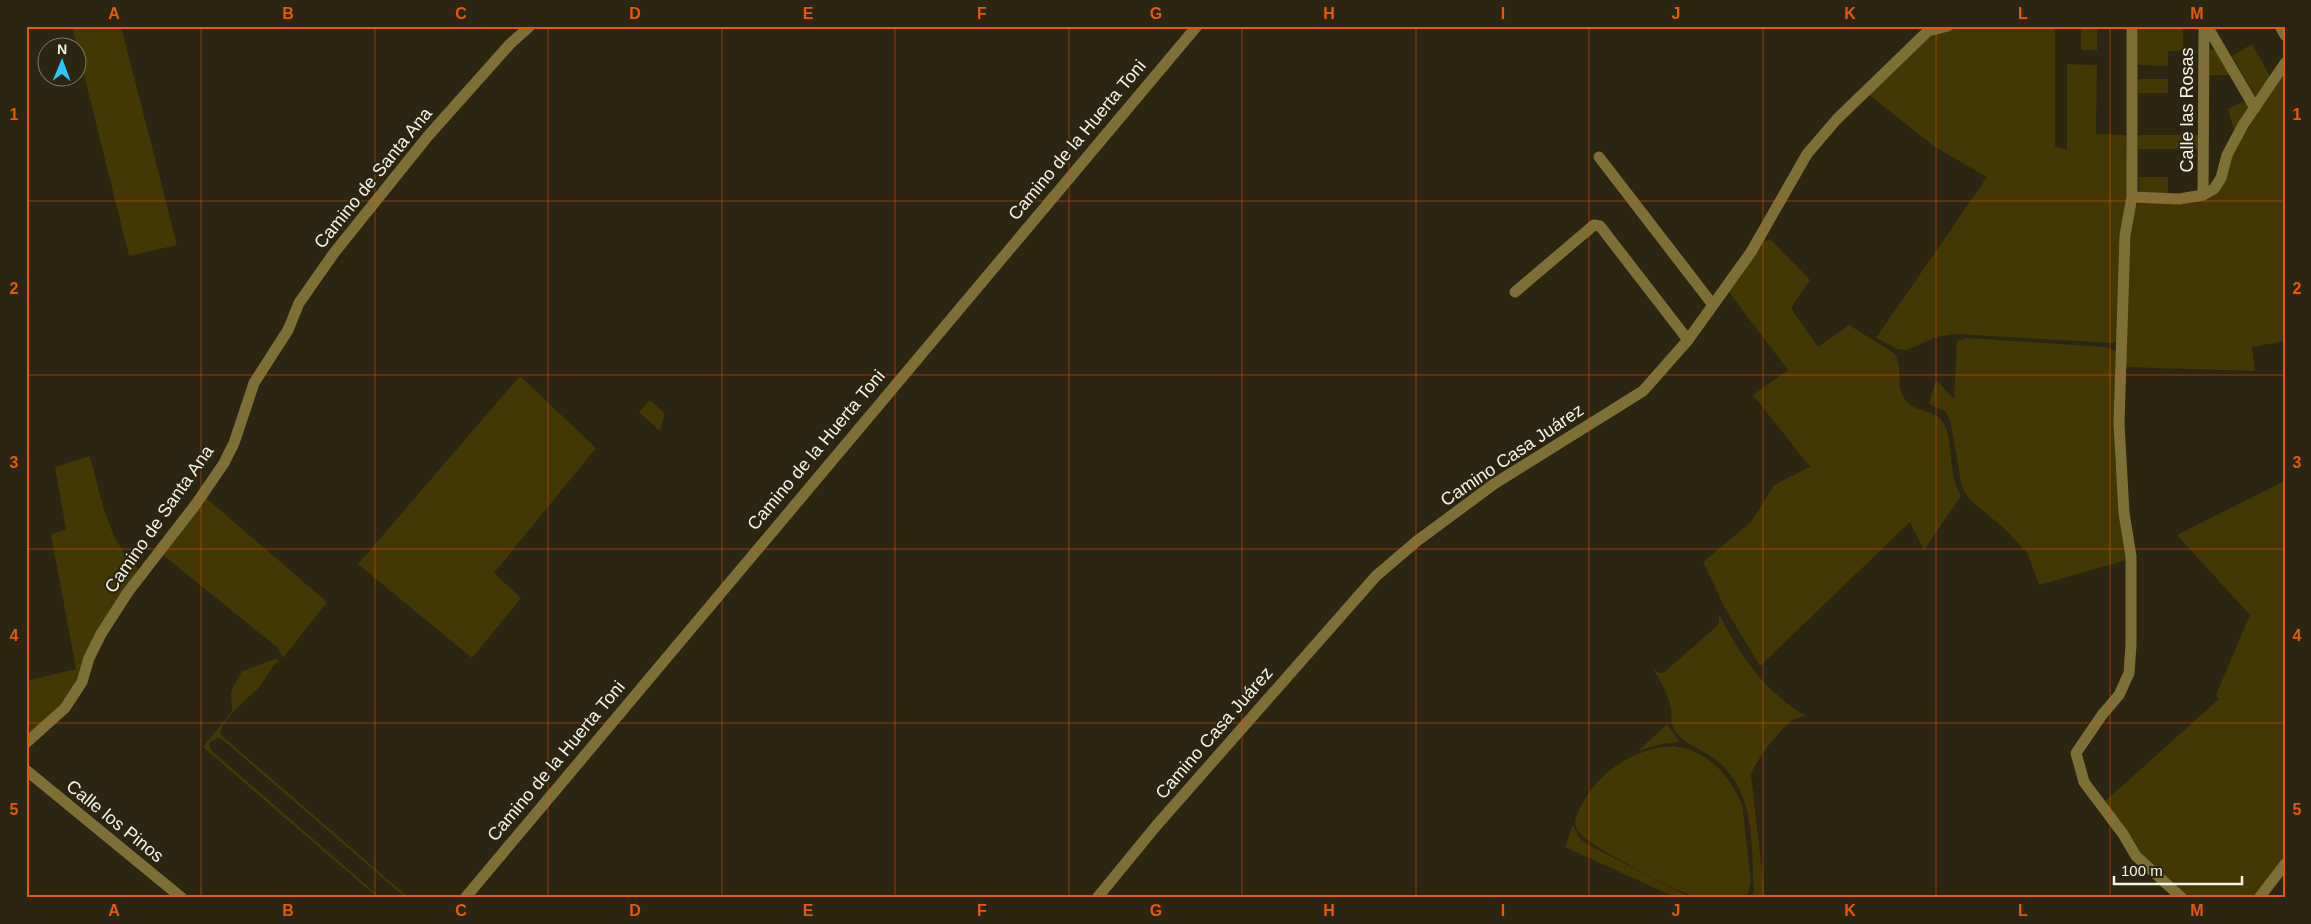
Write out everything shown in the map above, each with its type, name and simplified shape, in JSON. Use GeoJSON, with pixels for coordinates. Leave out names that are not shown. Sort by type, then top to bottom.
{"type":"FeatureCollection","features":[{"type":"Feature","properties":{"kind":"street","name":"Camino de Santa Ana"},"geometry":{"type":"LineString","coordinates":[[26,744],[65,708],[82,682],[89,658],[100,634],[128,592],[196,504],[224,463],[234,443],[254,383],[288,330],[299,303],[334,253],[428,136],[510,44],[530,26]]}},
{"type":"Feature","properties":{"kind":"street","name":"Camino de la Huerta Toni"},"geometry":{"type":"LineString","coordinates":[[465,898],[1197,26]]}},
{"type":"Feature","properties":{"kind":"street","name":"Camino Casa Juárez"},"geometry":{"type":"LineString","coordinates":[[1097,898],[1156,826],[1376,576],[1417,541],[1494,484],[1642,391],[1688,340],[1751,252],[1807,154],[1837,119],[1928,29],[1948,26]]}},
{"type":"Feature","properties":{"kind":"street"},"geometry":{"type":"LineString","coordinates":[[2132,26],[2132,198],[2125,235],[2118,423],[2123,504],[2132,556],[2133,608],[2129,673],[2120,695],[2102,715],[2076,753],[2084,782],[2123,834],[2136,856],[2182,898]]}},
{"type":"Feature","properties":{"kind":"street"},"geometry":{"type":"LineString","coordinates":[[2206,26],[2255,108]]}},
{"type":"Feature","properties":{"kind":"street","name":"Calle las Rosas"},"geometry":{"type":"LineString","coordinates":[[2204,195],[2206,26]]}},
{"type":"Feature","properties":{"kind":"street"},"geometry":{"type":"LineString","coordinates":[[2280,26],[2285,35]]}},
{"type":"Feature","properties":{"kind":"street"},"geometry":{"type":"LineString","coordinates":[[2132,198],[2179,199],[2204,195],[2214,190],[2221,178],[2227,155],[2243,125],[2285,63]]}},
{"type":"Feature","properties":{"kind":"street"},"geometry":{"type":"LineString","coordinates":[[1599,157],[1713,306]]}},
{"type":"Feature","properties":{"kind":"street"},"geometry":{"type":"LineString","coordinates":[[1514,292],[1594,225],[1600,226],[1688,340]]}},
{"type":"Feature","properties":{"kind":"street","name":"Calle los Pinos"},"geometry":{"type":"LineString","coordinates":[[26,770],[182,898]]}},
{"type":"Feature","properties":{"kind":"street"},"geometry":{"type":"LineString","coordinates":[[2259,898],[2285,864]]}},
{"type":"Feature","properties":{"kind":"shaded area"},"geometry":{"type":"Polygon","coordinates":[[[121,26],[177,245],[129,256],[87,88],[88,38],[75,38],[72,27],[121,26]]]}},
{"type":"Feature","properties":{"kind":"shaded area"},"geometry":{"type":"Polygon","coordinates":[[[1962,26],[2055,26],[2055,146],[2067,150],[2067,64],[2097,65],[2096,134],[2126,135],[2128,190],[2118,341],[2112,343],[1955,334],[1936,337],[1907,350],[1898,349],[1876,338],[1987,177],[1935,147],[1868,94],[1929,37],[1944,30],[1962,26]]]}},
{"type":"Feature","properties":{"kind":"shaded area"},"geometry":{"type":"Polygon","coordinates":[[[2081,26],[2097,26],[2097,50],[2081,50],[2081,26]]]}},
{"type":"Feature","properties":{"kind":"shaded area"},"geometry":{"type":"Polygon","coordinates":[[[2138,26],[2183,26],[2183,51],[2168,51],[2168,66],[2138,65],[2138,26]]]}},
{"type":"Feature","properties":{"kind":"shaded area"},"geometry":{"type":"Polygon","coordinates":[[[2252,44],[2271,78],[2255,97],[2232,56],[2252,44]]]}},
{"type":"Feature","properties":{"kind":"shaded area"},"geometry":{"type":"Polygon","coordinates":[[[2210,50],[2216,50],[2230,75],[2209,75],[2210,50]]]}},
{"type":"Feature","properties":{"kind":"shaded area"},"geometry":{"type":"Polygon","coordinates":[[[2285,72],[2285,341],[2252,347],[2255,371],[2124,367],[2132,210],[2141,200],[2201,199],[2285,72]]]}},
{"type":"Feature","properties":{"kind":"shaded area"},"geometry":{"type":"Polygon","coordinates":[[[2138,79],[2168,79],[2168,93],[2138,93],[2138,79]]]}},
{"type":"Feature","properties":{"kind":"shaded area"},"geometry":{"type":"Polygon","coordinates":[[[2245,101],[2250,110],[2235,135],[2228,109],[2245,101]]]}},
{"type":"Feature","properties":{"kind":"shaded area"},"geometry":{"type":"Polygon","coordinates":[[[2138,135],[2198,135],[2198,149],[2138,149],[2138,135]]]}},
{"type":"Feature","properties":{"kind":"shaded area"},"geometry":{"type":"Polygon","coordinates":[[[2139,177],[2168,177],[2168,194],[2139,194],[2139,177]]]}},
{"type":"Feature","properties":{"kind":"shaded area"},"geometry":{"type":"Polygon","coordinates":[[[1771,240],[1810,280],[1791,308],[1818,347],[1849,325],[1894,353],[1899,364],[1900,387],[1904,398],[1914,407],[1932,414],[1943,421],[1950,445],[1954,480],[1961,496],[1924,550],[1910,522],[1760,666],[1725,608],[1703,562],[1751,522],[1774,485],[1810,467],[1753,395],[1788,370],[1728,291],[1763,241],[1771,240]]]}},
{"type":"Feature","properties":{"kind":"shaded area"},"geometry":{"type":"Polygon","coordinates":[[[1967,338],[2106,347],[2117,352],[2115,460],[2127,560],[2039,585],[2028,554],[2005,529],[1970,500],[1962,487],[1950,420],[1945,411],[1929,404],[1935,382],[1938,382],[1954,399],[1957,341],[1967,338]]]}},
{"type":"Feature","properties":{"kind":"shaded area"},"geometry":{"type":"Polygon","coordinates":[[[520,376],[596,448],[494,573],[521,598],[472,658],[358,564],[520,376]]]}},
{"type":"Feature","properties":{"kind":"shaded area"},"geometry":{"type":"Polygon","coordinates":[[[650,400],[665,414],[660,431],[639,412],[650,400]]]}},
{"type":"Feature","properties":{"kind":"shaded area"},"geometry":{"type":"Polygon","coordinates":[[[90,456],[112,532],[128,558],[139,570],[82,676],[63,704],[26,740],[26,681],[76,669],[51,535],[66,529],[55,467],[90,456]]]}},
{"type":"Feature","properties":{"kind":"shaded area"},"geometry":{"type":"Polygon","coordinates":[[[2285,481],[2285,859],[2256,898],[2188,898],[2145,862],[2103,803],[2219,699],[2216,695],[2250,615],[2177,535],[2285,481]]]}},
{"type":"Feature","properties":{"kind":"shaded area"},"geometry":{"type":"Polygon","coordinates":[[[205,497],[327,602],[283,658],[278,648],[163,555],[205,497]]]}},
{"type":"Feature","properties":{"kind":"shaded area"},"geometry":{"type":"Polygon","coordinates":[[[1719,614],[1736,645],[1765,683],[1777,695],[1806,716],[1794,719],[1783,728],[1763,753],[1751,775],[1765,898],[1752,898],[1754,890],[1749,819],[1745,802],[1738,786],[1715,759],[1686,742],[1676,733],[1672,725],[1668,697],[1652,666],[1657,672],[1663,673],[1715,628],[1719,622],[1719,614]]]}},
{"type":"Feature","properties":{"kind":"shaded area"},"geometry":{"type":"Polygon","coordinates":[[[275,659],[279,660],[260,686],[225,722],[221,735],[409,898],[406,898],[223,740],[218,738],[211,741],[209,744],[212,751],[381,898],[378,898],[203,747],[232,711],[231,692],[242,671],[275,659]]]}},
{"type":"Feature","properties":{"kind":"shaded area"},"geometry":{"type":"Polygon","coordinates":[[[1667,724],[1680,742],[1662,744],[1638,751],[1667,724]]]}},
{"type":"Feature","properties":{"kind":"shaded area"},"geometry":{"type":"Polygon","coordinates":[[[1673,746],[1685,748],[1706,758],[1731,783],[1737,793],[1742,804],[1751,880],[1747,898],[1710,899],[1688,895],[1615,857],[1584,837],[1576,828],[1576,819],[1581,806],[1588,794],[1607,773],[1631,757],[1645,751],[1673,746]]]}},
{"type":"Feature","properties":{"kind":"shaded area"},"geometry":{"type":"Polygon","coordinates":[[[1573,825],[1579,838],[1587,844],[1691,898],[1677,898],[1565,847],[1573,825]]]}}]}
